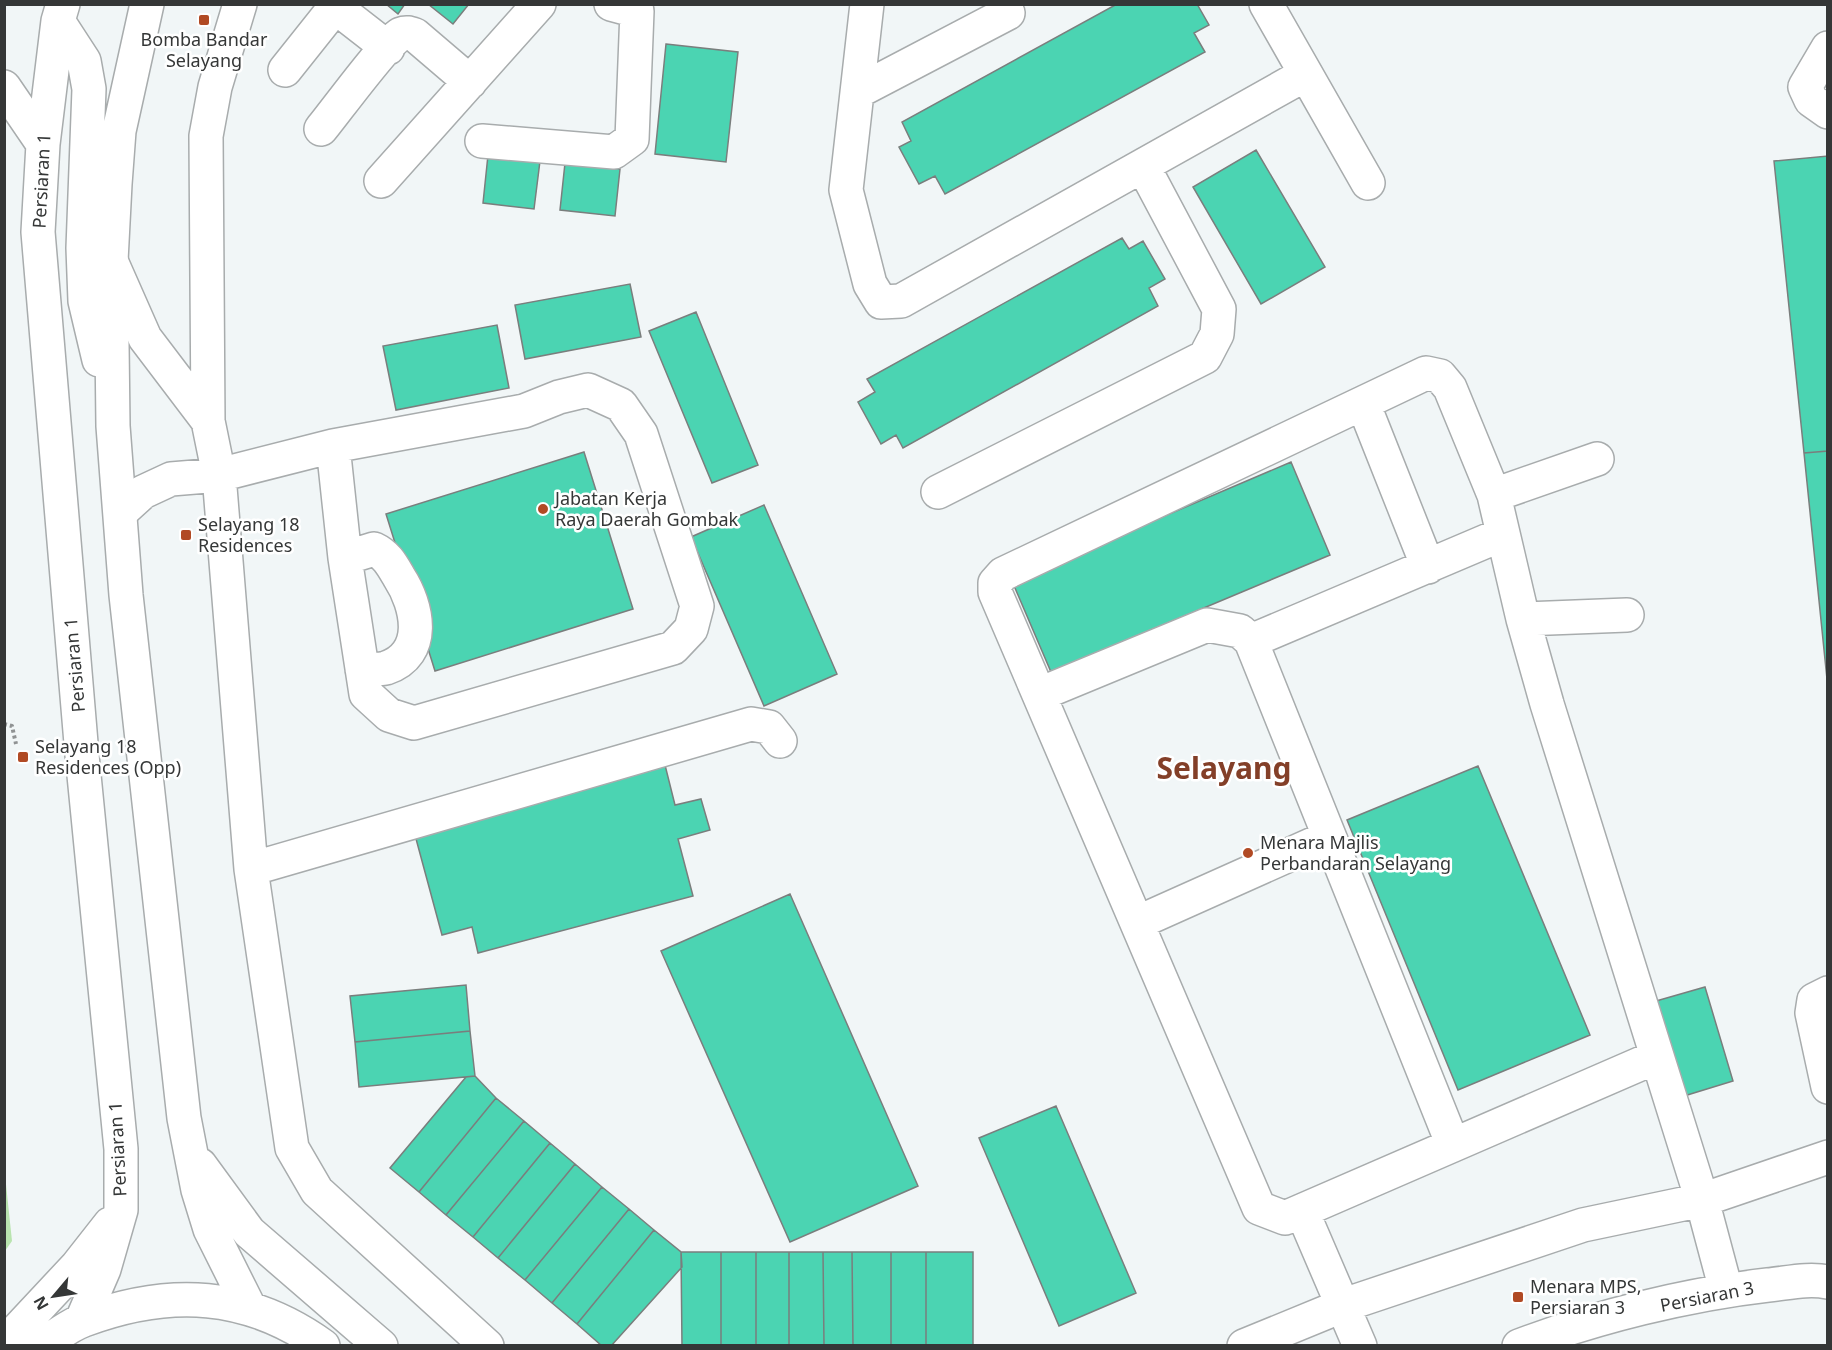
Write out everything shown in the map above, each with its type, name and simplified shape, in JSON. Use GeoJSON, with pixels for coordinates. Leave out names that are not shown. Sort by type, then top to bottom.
{"type":"FeatureCollection","features":[{"type":"Feature","properties":{"kind":"main road"},"geometry":{"type":"LineString","coordinates":[[147,4],[119,131],[111,261],[113,426],[128,607],[190,1151],[210,1229],[249,1307]]}},
{"type":"Feature","properties":{"kind":"main road"},"geometry":{"type":"LineString","coordinates":[[240,4],[214,87],[206,136],[208,421],[219,475],[251,868],[292,1148],[317,1191],[487,1346]]}},
{"type":"Feature","properties":{"kind":"main road"},"geometry":{"type":"LineString","coordinates":[[381,182],[539,4]]}},
{"type":"Feature","properties":{"kind":"main road"},"geometry":{"type":"LineString","coordinates":[[867,4],[846,190],[870,284],[880,302],[901,302],[1306,74]]}},
{"type":"Feature","properties":{"kind":"main road"},"geometry":{"type":"LineString","coordinates":[[1266,4],[1368,183]]}},
{"type":"Feature","properties":{"kind":"main road"},"geometry":{"type":"LineString","coordinates":[[482,141],[614,152],[624,147],[632,139],[630,7]]}},
{"type":"Feature","properties":{"kind":"main road"},"geometry":{"type":"LineString","coordinates":[[857,92],[1009,7]]}},
{"type":"Feature","properties":{"kind":"main road"},"geometry":{"type":"LineString","coordinates":[[54,10],[84,61],[89,89],[82,248],[85,301],[113,426]]}},
{"type":"Feature","properties":{"kind":"main road","name":"Persiaran 1"},"geometry":{"type":"LineString","coordinates":[[54,10],[38,232],[82,755],[121,1149],[121,1210],[104,1269],[82,1320]]}},
{"type":"Feature","properties":{"kind":"main road"},"geometry":{"type":"LineString","coordinates":[[285,69],[328,16],[336,12],[343,13],[387,48]]}},
{"type":"Feature","properties":{"kind":"main road"},"geometry":{"type":"LineString","coordinates":[[321,129],[387,48],[399,35],[407,32],[415,35],[470,82]]}},
{"type":"Feature","properties":{"kind":"main road"},"geometry":{"type":"LineString","coordinates":[[1827,48],[1805,87],[1811,100],[1827,112]]}},
{"type":"Feature","properties":{"kind":"main road"},"geometry":{"type":"LineString","coordinates":[[4,87],[43,144]]}},
{"type":"Feature","properties":{"kind":"main road"},"geometry":{"type":"LineString","coordinates":[[938,492],[1204,357],[1218,334],[1219,309],[1143,166]]}},
{"type":"Feature","properties":{"kind":"main road"},"geometry":{"type":"LineString","coordinates":[[111,261],[145,338],[208,421]]}},
{"type":"Feature","properties":{"kind":"main road"},"geometry":{"type":"LineString","coordinates":[[1656,1057],[1285,1218],[1260,1208],[1139,922],[995,592],[995,583],[1003,574],[1425,373],[1440,376],[1450,388],[1494,495],[1546,704],[1702,1200],[1726,1290]]}},
{"type":"Feature","properties":{"kind":"main road"},"geometry":{"type":"LineString","coordinates":[[121,512],[143,492],[171,479],[219,475],[333,446],[525,411],[559,397],[588,390],[621,405],[641,434],[697,606],[691,629],[673,648],[414,723],[389,714],[366,694],[345,558],[333,446]]}},
{"type":"Feature","properties":{"kind":"main road"},"geometry":{"type":"LineString","coordinates":[[1362,403],[1428,567]]}},
{"type":"Feature","properties":{"kind":"main road"},"geometry":{"type":"LineString","coordinates":[[1494,495],[1597,459]]}},
{"type":"Feature","properties":{"kind":"main road"},"geometry":{"type":"LineString","coordinates":[[1251,641],[1503,534]]}},
{"type":"Feature","properties":{"kind":"main road"},"geometry":{"type":"LineString","coordinates":[[345,558],[374,549],[384,554],[408,590],[417,633],[411,649],[400,660],[385,669],[362,669]]}},
{"type":"Feature","properties":{"kind":"main road"},"geometry":{"type":"LineString","coordinates":[[1523,619],[1627,615]]}},
{"type":"Feature","properties":{"kind":"main road"},"geometry":{"type":"LineString","coordinates":[[1040,694],[1207,625],[1240,631],[1251,641],[1453,1145]]}},
{"type":"Feature","properties":{"kind":"main road"},"geometry":{"type":"LineString","coordinates":[[251,868],[751,724],[768,727],[780,741]]}},
{"type":"Feature","properties":{"kind":"main road"},"geometry":{"type":"LineString","coordinates":[[1139,922],[1329,837]]}},
{"type":"Feature","properties":{"kind":"main road"},"geometry":{"type":"LineString","coordinates":[[1827,993],[1814,1000],[1812,1013],[1827,1087]]}},
{"type":"Feature","properties":{"kind":"main road"},"geometry":{"type":"LineString","coordinates":[[190,1151],[249,1232],[381,1346]]}},
{"type":"Feature","properties":{"kind":"main road"},"geometry":{"type":"LineString","coordinates":[[1244,1346],[1344,1305],[1583,1225],[1702,1200],[1827,1157]]}},
{"type":"Feature","properties":{"kind":"main road"},"geometry":{"type":"LineString","coordinates":[[4,1344],[77,1266],[121,1210]]}},
{"type":"Feature","properties":{"kind":"main road"},"geometry":{"type":"LineString","coordinates":[[1302,1211],[1344,1305],[1359,1346]]}},
{"type":"Feature","properties":{"kind":"main road","name":"Persiaran 3"},"geometry":{"type":"LineString","coordinates":[[1519,1346],[1590,1335],[1726,1290],[1810,1280],[1827,1282]]}},
{"type":"Feature","properties":{"kind":"main road"},"geometry":{"type":"LineString","coordinates":[[41,1346],[82,1320],[153,1300],[226,1301],[249,1307],[298,1327],[323,1346]]}},
{"type":"Feature","properties":{"kind":"path"},"geometry":{"type":"LineString","coordinates":[[4,724],[12,726],[16,744]]}},
{"type":"Feature","properties":{"kind":"green space"},"geometry":{"type":"Polygon","coordinates":[[[5,1175],[12,1241],[4,1251],[5,1175]]]}},
{"type":"Feature","properties":{"kind":"building"},"geometry":{"type":"Polygon","coordinates":[[[386,4],[405,4],[398,14],[386,4]]]}},
{"type":"Feature","properties":{"kind":"building"},"geometry":{"type":"Polygon","coordinates":[[[428,4],[469,4],[453,24],[428,4]]]}},
{"type":"Feature","properties":{"kind":"building"},"geometry":{"type":"Polygon","coordinates":[[[1117,4],[1197,4],[1209,25],[1194,33],[1205,52],[945,194],[935,176],[919,184],[899,147],[911,141],[902,122],[1117,4]]]}},
{"type":"Feature","properties":{"kind":"building"},"geometry":{"type":"Polygon","coordinates":[[[666,44],[738,52],[726,162],[655,154],[666,44]]]}},
{"type":"Feature","properties":{"kind":"building"},"geometry":{"type":"Polygon","coordinates":[[[1256,150],[1325,267],[1261,304],[1193,187],[1256,150]]]}},
{"type":"Feature","properties":{"kind":"building"},"geometry":{"type":"Polygon","coordinates":[[[488,155],[540,161],[534,209],[483,203],[488,155]]]}},
{"type":"Feature","properties":{"kind":"building"},"geometry":{"type":"Polygon","coordinates":[[[1828,156],[1828,451],[1804,453],[1774,161],[1828,156]]]}},
{"type":"Feature","properties":{"kind":"building"},"geometry":{"type":"Polygon","coordinates":[[[565,163],[620,169],[615,216],[560,210],[565,163]]]}},
{"type":"Feature","properties":{"kind":"building"},"geometry":{"type":"Polygon","coordinates":[[[1122,238],[1129,249],[1143,241],[1165,279],[1149,288],[1158,306],[903,448],[896,435],[881,444],[858,402],[875,392],[867,379],[1122,238]]]}},
{"type":"Feature","properties":{"kind":"building"},"geometry":{"type":"Polygon","coordinates":[[[630,284],[641,337],[525,359],[515,305],[630,284]]]}},
{"type":"Feature","properties":{"kind":"building"},"geometry":{"type":"Polygon","coordinates":[[[696,312],[758,465],[712,483],[649,331],[696,312]]]}},
{"type":"Feature","properties":{"kind":"building"},"geometry":{"type":"Polygon","coordinates":[[[497,325],[509,388],[396,410],[383,346],[497,325]]]}},
{"type":"Feature","properties":{"kind":"building"},"geometry":{"type":"Polygon","coordinates":[[[1828,451],[1828,689],[1804,453],[1828,451]]]}},
{"type":"Feature","properties":{"kind":"building"},"geometry":{"type":"Polygon","coordinates":[[[584,452],[633,609],[435,671],[386,514],[584,452]]]}},
{"type":"Feature","properties":{"kind":"building"},"geometry":{"type":"Polygon","coordinates":[[[1291,462],[1330,555],[1051,672],[1012,581],[1291,462]]]}},
{"type":"Feature","properties":{"kind":"building"},"geometry":{"type":"Polygon","coordinates":[[[764,505],[837,674],[764,706],[691,537],[764,505]]]}},
{"type":"Feature","properties":{"kind":"building"},"geometry":{"type":"Polygon","coordinates":[[[663,757],[675,805],[701,799],[710,830],[678,839],[693,896],[478,953],[472,927],[442,935],[412,824],[663,757]]]}},
{"type":"Feature","properties":{"kind":"building"},"geometry":{"type":"Polygon","coordinates":[[[1478,766],[1590,1035],[1458,1090],[1347,820],[1478,766]]]}},
{"type":"Feature","properties":{"kind":"building"},"geometry":{"type":"Polygon","coordinates":[[[790,894],[918,1186],[790,1242],[661,951],[790,894]]]}},
{"type":"Feature","properties":{"kind":"building"},"geometry":{"type":"Polygon","coordinates":[[[466,985],[470,1031],[355,1042],[350,996],[466,985]]]}},
{"type":"Feature","properties":{"kind":"building"},"geometry":{"type":"Polygon","coordinates":[[[1705,987],[1733,1081],[1684,1096],[1656,1001],[1705,987]]]}},
{"type":"Feature","properties":{"kind":"building"},"geometry":{"type":"Polygon","coordinates":[[[470,1031],[475,1076],[359,1087],[355,1042],[470,1031]]]}},
{"type":"Feature","properties":{"kind":"building"},"geometry":{"type":"Polygon","coordinates":[[[475,1076],[496,1098],[419,1192],[390,1168],[466,1077],[475,1076]]]}},
{"type":"Feature","properties":{"kind":"building"},"geometry":{"type":"Polygon","coordinates":[[[496,1098],[524,1121],[446,1215],[419,1192],[496,1098]]]}},
{"type":"Feature","properties":{"kind":"building"},"geometry":{"type":"Polygon","coordinates":[[[1056,1106],[1136,1293],[1059,1326],[979,1138],[1056,1106]]]}},
{"type":"Feature","properties":{"kind":"building"},"geometry":{"type":"Polygon","coordinates":[[[524,1121],[550,1143],[473,1237],[446,1215],[524,1121]]]}},
{"type":"Feature","properties":{"kind":"building"},"geometry":{"type":"Polygon","coordinates":[[[550,1143],[575,1164],[498,1258],[473,1237],[550,1143]]]}},
{"type":"Feature","properties":{"kind":"building"},"geometry":{"type":"Polygon","coordinates":[[[575,1164],[602,1187],[525,1280],[498,1258],[575,1164]]]}},
{"type":"Feature","properties":{"kind":"building"},"geometry":{"type":"Polygon","coordinates":[[[602,1187],[629,1209],[552,1303],[525,1280],[602,1187]]]}},
{"type":"Feature","properties":{"kind":"building"},"geometry":{"type":"Polygon","coordinates":[[[629,1209],[654,1230],[577,1324],[552,1303],[629,1209]]]}},
{"type":"Feature","properties":{"kind":"building"},"geometry":{"type":"Polygon","coordinates":[[[654,1230],[681,1252],[682,1267],[611,1346],[602,1346],[577,1324],[654,1230]]]}},
{"type":"Feature","properties":{"kind":"building"},"geometry":{"type":"Polygon","coordinates":[[[681,1252],[721,1252],[721,1346],[682,1346],[681,1252]]]}},
{"type":"Feature","properties":{"kind":"building"},"geometry":{"type":"Polygon","coordinates":[[[721,1252],[756,1252],[756,1346],[721,1346],[721,1252]]]}},
{"type":"Feature","properties":{"kind":"building"},"geometry":{"type":"Polygon","coordinates":[[[756,1252],[789,1252],[789,1346],[756,1346],[756,1252]]]}},
{"type":"Feature","properties":{"kind":"building"},"geometry":{"type":"Polygon","coordinates":[[[789,1252],[823,1252],[824,1346],[789,1346],[789,1252]]]}},
{"type":"Feature","properties":{"kind":"building"},"geometry":{"type":"Polygon","coordinates":[[[823,1252],[852,1252],[853,1346],[824,1346],[823,1252]]]}},
{"type":"Feature","properties":{"kind":"building"},"geometry":{"type":"Polygon","coordinates":[[[852,1252],[891,1252],[891,1346],[853,1346],[852,1252]]]}},
{"type":"Feature","properties":{"kind":"building"},"geometry":{"type":"Polygon","coordinates":[[[891,1252],[926,1252],[926,1346],[891,1346],[891,1252]]]}},
{"type":"Feature","properties":{"kind":"building"},"geometry":{"type":"Polygon","coordinates":[[[926,1252],[973,1252],[973,1346],[926,1346],[926,1252]]]}},
{"type":"Feature","properties":{"kind":"place","name":"Bomba Bandar Selayang"},"geometry":{"type":"Point","coordinates":[204,20]}},
{"type":"Feature","properties":{"kind":"place","name":"Jabatan Kerja Raya Daerah Gombak"},"geometry":{"type":"Point","coordinates":[543,509]}},
{"type":"Feature","properties":{"kind":"place","name":"Selayang 18 Residences"},"geometry":{"type":"Point","coordinates":[186,535]}},
{"type":"Feature","properties":{"kind":"place","name":"Selayang 18 Residences (Opp)"},"geometry":{"type":"Point","coordinates":[23,757]}},
{"type":"Feature","properties":{"kind":"place","name":"Menara Majlis Perbandaran Selayang"},"geometry":{"type":"Point","coordinates":[1248,853]}},
{"type":"Feature","properties":{"kind":"place","name":"Menara MPS, Persiaran 3"},"geometry":{"type":"Point","coordinates":[1518,1297]}},
{"type":"Feature","properties":{"kind":"district","name":"Selayang"},"geometry":{"type":"Point","coordinates":[1224,769]}}]}
